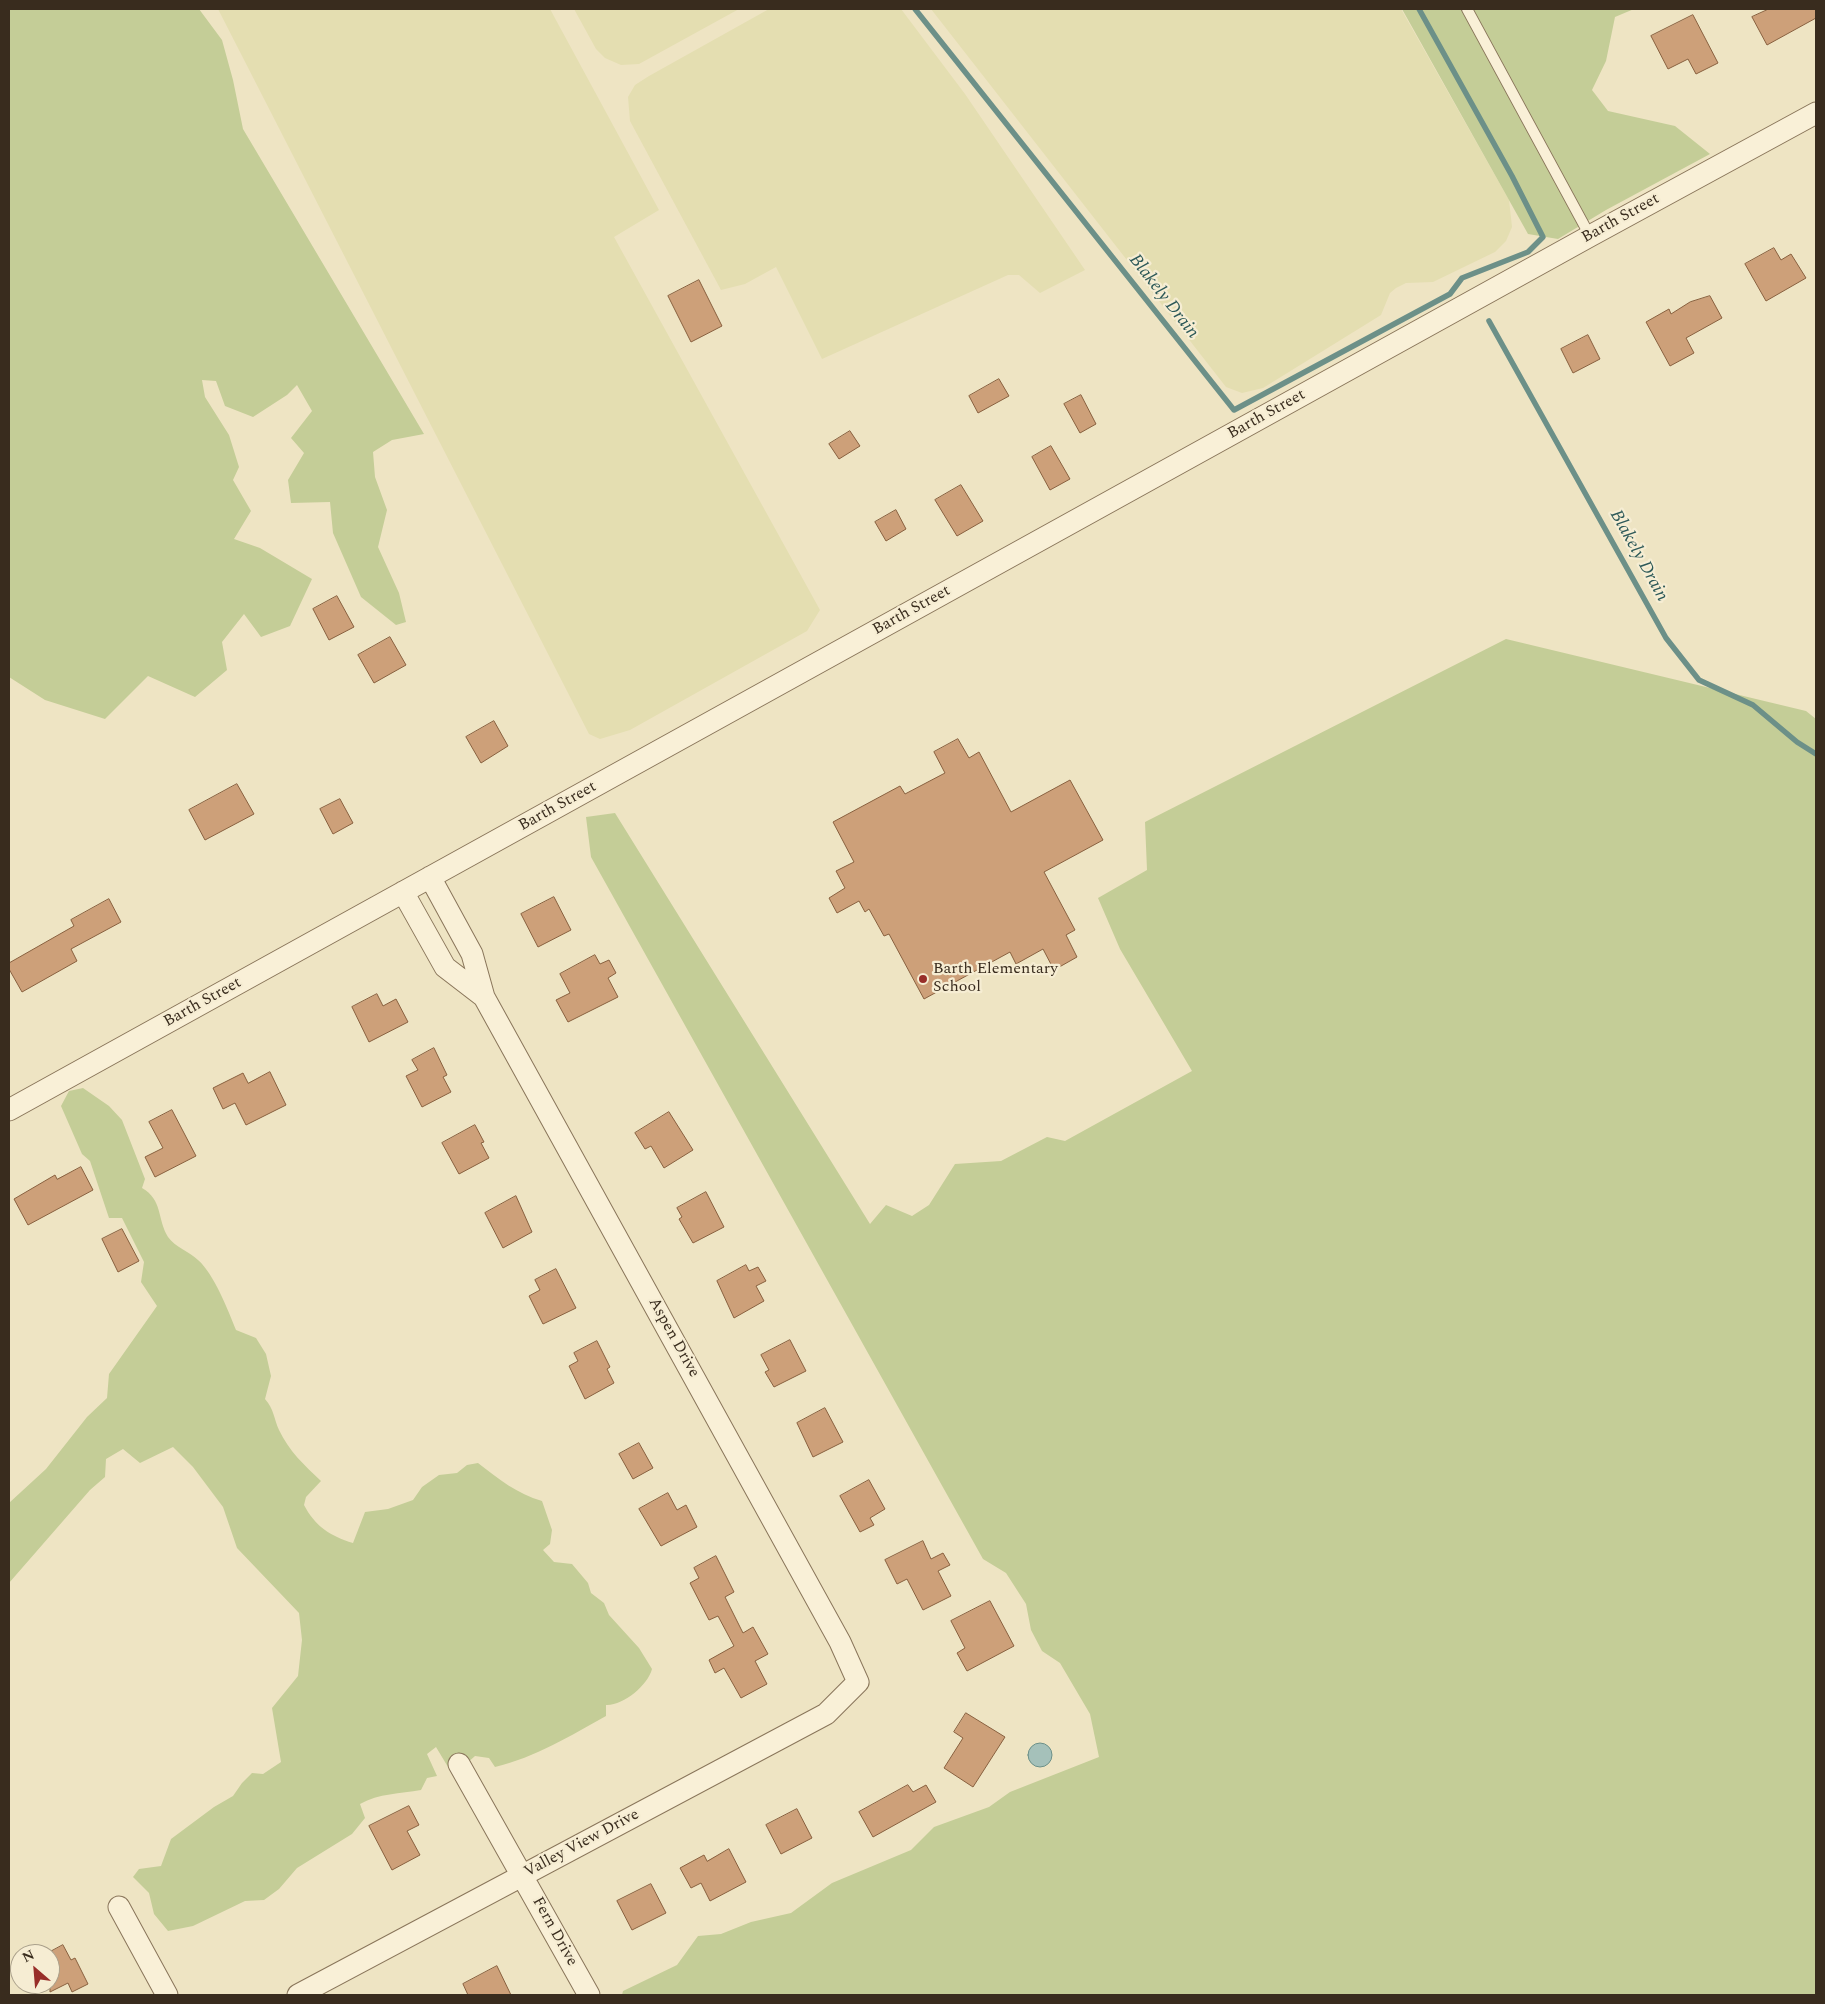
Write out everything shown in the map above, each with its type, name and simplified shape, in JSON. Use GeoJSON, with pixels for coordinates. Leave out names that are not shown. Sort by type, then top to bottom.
{"type":"FeatureCollection","features":[{"type":"Feature","properties":{"kind":"street","name":"Barth Street"},"geometry":{"type":"LineString","coordinates":[[9,1110],[1816,113]]}},
{"type":"Feature","properties":{"kind":"street","name":"Aspen Drive"},"geometry":{"type":"LineString","coordinates":[[430,877],[472,954],[484,997],[840,1642],[858,1682]]}},
{"type":"Feature","properties":{"kind":"street","name":"Aspen Drive"},"geometry":{"type":"LineString","coordinates":[[403,892],[445,967],[484,997]]}},
{"type":"Feature","properties":{"kind":"street","name":"Valley View Drive"},"geometry":{"type":"LineString","coordinates":[[298,1995],[826,1714],[858,1682]]}},
{"type":"Feature","properties":{"kind":"street","name":"Fern Drive"},"geometry":{"type":"LineString","coordinates":[[459,1764],[589,1995]]}},
{"type":"Feature","properties":{"kind":"street"},"geometry":{"type":"LineString","coordinates":[[119,1907],[167,1995]]}},
{"type":"Feature","properties":{"kind":"lane"},"geometry":{"type":"LineString","coordinates":[[1467,9],[1590,236]]}},
{"type":"Feature","properties":{"kind":"shaded area"},"geometry":{"type":"Polygon","coordinates":[[[218,9],[550,9],[659,210],[614,237],[820,610],[807,631],[630,730],[600,739],[589,734],[218,9]]]}},
{"type":"Feature","properties":{"kind":"shaded area"},"geometry":{"type":"Polygon","coordinates":[[[574,9],[739,9],[639,64],[621,65],[605,58],[596,49],[574,9]]]}},
{"type":"Feature","properties":{"kind":"shaded area"},"geometry":{"type":"Polygon","coordinates":[[[769,9],[901,9],[965,94],[1085,270],[1040,293],[1019,275],[1008,275],[822,359],[776,267],[745,284],[721,290],[630,121],[628,97],[635,85],[649,76],[769,9]]]}},
{"type":"Feature","properties":{"kind":"shaded area"},"geometry":{"type":"Polygon","coordinates":[[[931,9],[1401,9],[1509,200],[1512,227],[1506,241],[1495,252],[1433,282],[1406,283],[1396,288],[1390,293],[1381,315],[1263,388],[1242,393],[1226,387],[931,9]]]}},
{"type":"Feature","properties":{"kind":"green space"},"geometry":{"type":"Polygon","coordinates":[[[9,9],[199,9],[222,40],[233,80],[243,129],[424,434],[392,440],[373,452],[375,477],[387,510],[378,547],[399,593],[406,622],[396,625],[361,597],[333,533],[330,502],[291,503],[288,480],[304,453],[291,438],[312,411],[297,385],[287,395],[253,417],[225,406],[216,381],[202,380],[205,397],[229,435],[239,467],[233,480],[251,511],[234,539],[260,548],[312,579],[290,626],[261,637],[244,614],[222,642],[227,670],[195,697],[148,676],[105,719],[45,700],[9,677],[9,9]]]}},
{"type":"Feature","properties":{"kind":"green space"},"geometry":{"type":"Polygon","coordinates":[[[1402,9],[1634,9],[1615,17],[1606,61],[1592,90],[1608,111],[1675,126],[1710,154],[1606,210],[1558,239],[1528,234],[1402,9]]]}},
{"type":"Feature","properties":{"kind":"green space"},"geometry":{"type":"Polygon","coordinates":[[[1506,639],[1806,711],[1816,719],[1816,1995],[622,1995],[623,1991],[677,1965],[698,1936],[721,1934],[751,1922],[791,1913],[832,1883],[911,1850],[934,1827],[989,1807],[1010,1792],[1099,1757],[1090,1714],[1060,1663],[1042,1651],[1031,1630],[1026,1604],[1006,1573],[983,1559],[591,857],[586,817],[615,813],[870,1224],[886,1205],[912,1216],[929,1205],[955,1164],[1001,1161],[1047,1137],[1065,1141],[1192,1071],[1120,949],[1098,898],[1147,870],[1145,822],[1506,639]]]}},
{"type":"Feature","properties":{"kind":"green space"},"geometry":{"type":"Polygon","coordinates":[[[83,1088],[109,1106],[122,1120],[145,1179],[142,1188],[149,1193],[157,1204],[168,1237],[204,1266],[220,1293],[236,1330],[256,1338],[266,1354],[271,1376],[265,1399],[287,1445],[321,1481],[306,1497],[304,1505],[313,1519],[330,1533],[353,1543],[365,1512],[388,1509],[413,1500],[422,1487],[439,1475],[457,1473],[467,1465],[478,1463],[516,1490],[542,1501],[552,1530],[550,1544],[543,1550],[554,1562],[572,1564],[588,1583],[591,1593],[604,1603],[609,1615],[639,1648],[652,1669],[646,1682],[634,1693],[620,1702],[606,1705],[606,1716],[525,1758],[495,1767],[489,1758],[475,1756],[457,1772],[448,1767],[436,1747],[427,1754],[437,1776],[427,1778],[421,1790],[382,1796],[360,1804],[365,1818],[352,1834],[297,1868],[279,1889],[264,1900],[245,1901],[193,1926],[168,1931],[154,1914],[149,1893],[133,1877],[139,1869],[161,1866],[171,1839],[214,1807],[233,1796],[252,1773],[263,1774],[281,1762],[272,1708],[298,1676],[302,1640],[299,1613],[237,1548],[223,1507],[193,1467],[173,1447],[140,1463],[123,1449],[106,1459],[105,1477],[90,1490],[9,1583],[9,1503],[46,1469],[87,1417],[107,1398],[109,1374],[157,1306],[141,1282],[144,1262],[122,1218],[109,1218],[90,1161],[82,1154],[61,1106],[69,1091],[83,1088]]]}},
{"type":"Feature","properties":{"kind":"water"},"geometry":{"type":"Polygon","coordinates":[[[1040,1743],[1045,1744],[1051,1750],[1051,1760],[1045,1766],[1040,1767],[1035,1766],[1029,1760],[1028,1755],[1029,1750],[1035,1744],[1040,1743]]]}},
{"type":"Feature","properties":{"kind":"building"},"geometry":{"type":"Polygon","coordinates":[[[1769,9],[1816,9],[1816,18],[1767,45],[1752,17],[1769,9]]]}},
{"type":"Feature","properties":{"kind":"building"},"geometry":{"type":"Polygon","coordinates":[[[1693,15],[1718,63],[1696,74],[1688,59],[1668,69],[1651,36],[1693,15]]]}},
{"type":"Feature","properties":{"kind":"building"},"geometry":{"type":"Polygon","coordinates":[[[1774,248],[1781,260],[1791,254],[1806,278],[1766,301],[1745,264],[1774,248]]]}},
{"type":"Feature","properties":{"kind":"building"},"geometry":{"type":"Polygon","coordinates":[[[699,280],[722,326],[691,342],[668,296],[699,280]]]}},
{"type":"Feature","properties":{"kind":"building"},"geometry":{"type":"Polygon","coordinates":[[[1710,296],[1722,318],[1686,338],[1694,353],[1670,366],[1646,322],[1669,309],[1671,314],[1690,302],[1710,296]]]}},
{"type":"Feature","properties":{"kind":"building"},"geometry":{"type":"Polygon","coordinates":[[[1588,335],[1600,359],[1573,373],[1561,349],[1588,335]]]}},
{"type":"Feature","properties":{"kind":"building"},"geometry":{"type":"Polygon","coordinates":[[[999,379],[1009,396],[978,413],[969,396],[999,379]]]}},
{"type":"Feature","properties":{"kind":"building"},"geometry":{"type":"Polygon","coordinates":[[[1081,395],[1096,424],[1080,433],[1064,404],[1081,395]]]}},
{"type":"Feature","properties":{"kind":"building"},"geometry":{"type":"Polygon","coordinates":[[[850,431],[860,446],[839,459],[829,444],[850,431]]]}},
{"type":"Feature","properties":{"kind":"building"},"geometry":{"type":"Polygon","coordinates":[[[1051,446],[1070,479],[1050,490],[1032,457],[1051,446]]]}},
{"type":"Feature","properties":{"kind":"building"},"geometry":{"type":"Polygon","coordinates":[[[961,485],[983,521],[957,536],[935,500],[961,485]]]}},
{"type":"Feature","properties":{"kind":"building"},"geometry":{"type":"Polygon","coordinates":[[[896,510],[906,529],[886,541],[875,522],[896,510]]]}},
{"type":"Feature","properties":{"kind":"building"},"geometry":{"type":"Polygon","coordinates":[[[337,596],[354,627],[329,640],[313,609],[337,596]]]}},
{"type":"Feature","properties":{"kind":"building"},"geometry":{"type":"Polygon","coordinates":[[[390,637],[406,665],[374,683],[358,655],[390,637]]]}},
{"type":"Feature","properties":{"kind":"building"},"geometry":{"type":"Polygon","coordinates":[[[494,721],[508,746],[481,763],[466,737],[494,721]]]}},
{"type":"Feature","properties":{"kind":"building"},"geometry":{"type":"Polygon","coordinates":[[[958,739],[969,758],[979,752],[1011,812],[1070,780],[1103,840],[1044,872],[1075,930],[1066,935],[1077,957],[1054,970],[1043,949],[1016,964],[1010,952],[924,999],[889,934],[884,936],[869,909],[865,912],[859,901],[837,913],[829,898],[845,888],[836,871],[854,862],[833,822],[900,786],[905,794],[945,773],[934,752],[958,739]]]}},
{"type":"Feature","properties":{"kind":"building"},"geometry":{"type":"Polygon","coordinates":[[[237,784],[254,814],[205,840],[189,810],[237,784]]]}},
{"type":"Feature","properties":{"kind":"building"},"geometry":{"type":"Polygon","coordinates":[[[340,799],[353,823],[333,834],[320,809],[340,799]]]}},
{"type":"Feature","properties":{"kind":"building"},"geometry":{"type":"Polygon","coordinates":[[[554,897],[571,930],[538,947],[521,914],[554,897]]]}},
{"type":"Feature","properties":{"kind":"building"},"geometry":{"type":"Polygon","coordinates":[[[109,899],[121,922],[71,949],[77,961],[22,992],[9,969],[9,963],[74,926],[71,920],[109,899]]]}},
{"type":"Feature","properties":{"kind":"building"},"geometry":{"type":"Polygon","coordinates":[[[595,955],[600,964],[609,960],[616,973],[608,978],[618,997],[568,1022],[556,1000],[570,993],[560,974],[595,955]]]}},
{"type":"Feature","properties":{"kind":"building"},"geometry":{"type":"Polygon","coordinates":[[[377,994],[383,1006],[396,999],[408,1022],[369,1042],[352,1007],[377,994]]]}},
{"type":"Feature","properties":{"kind":"building"},"geometry":{"type":"Polygon","coordinates":[[[434,1048],[447,1075],[443,1077],[451,1092],[422,1107],[406,1076],[418,1070],[412,1060],[434,1048]]]}},
{"type":"Feature","properties":{"kind":"building"},"geometry":{"type":"Polygon","coordinates":[[[270,1072],[286,1105],[246,1125],[235,1103],[223,1109],[213,1088],[243,1073],[248,1083],[270,1072]]]}},
{"type":"Feature","properties":{"kind":"building"},"geometry":{"type":"Polygon","coordinates":[[[172,1110],[196,1156],[155,1177],[145,1157],[163,1148],[149,1122],[172,1110]]]}},
{"type":"Feature","properties":{"kind":"building"},"geometry":{"type":"Polygon","coordinates":[[[669,1112],[693,1150],[664,1168],[651,1146],[645,1149],[635,1133],[669,1112]]]}},
{"type":"Feature","properties":{"kind":"building"},"geometry":{"type":"Polygon","coordinates":[[[475,1125],[484,1142],[481,1143],[489,1158],[459,1174],[442,1143],[475,1125]]]}},
{"type":"Feature","properties":{"kind":"building"},"geometry":{"type":"Polygon","coordinates":[[[81,1167],[93,1190],[28,1225],[14,1199],[55,1175],[57,1179],[81,1167]]]}},
{"type":"Feature","properties":{"kind":"building"},"geometry":{"type":"Polygon","coordinates":[[[706,1192],[724,1227],[693,1243],[679,1219],[682,1217],[677,1208],[706,1192]]]}},
{"type":"Feature","properties":{"kind":"building"},"geometry":{"type":"Polygon","coordinates":[[[516,1196],[532,1232],[503,1248],[485,1213],[516,1196]]]}},
{"type":"Feature","properties":{"kind":"building"},"geometry":{"type":"Polygon","coordinates":[[[122,1229],[139,1261],[118,1272],[102,1239],[122,1229]]]}},
{"type":"Feature","properties":{"kind":"building"},"geometry":{"type":"Polygon","coordinates":[[[746,1265],[749,1271],[758,1267],[766,1281],[756,1286],[764,1301],[734,1318],[717,1281],[746,1265]]]}},
{"type":"Feature","properties":{"kind":"building"},"geometry":{"type":"Polygon","coordinates":[[[556,1269],[576,1308],[543,1324],[529,1296],[540,1290],[535,1280],[556,1269]]]}},
{"type":"Feature","properties":{"kind":"building"},"geometry":{"type":"Polygon","coordinates":[[[790,1340],[806,1371],[774,1387],[765,1372],[769,1370],[761,1355],[790,1340]]]}},
{"type":"Feature","properties":{"kind":"building"},"geometry":{"type":"Polygon","coordinates":[[[597,1341],[610,1367],[607,1369],[614,1383],[585,1399],[569,1366],[578,1361],[574,1353],[597,1341]]]}},
{"type":"Feature","properties":{"kind":"building"},"geometry":{"type":"Polygon","coordinates":[[[825,1408],[843,1442],[813,1457],[797,1423],[825,1408]]]}},
{"type":"Feature","properties":{"kind":"building"},"geometry":{"type":"Polygon","coordinates":[[[639,1443],[653,1468],[633,1479],[619,1454],[639,1443]]]}},
{"type":"Feature","properties":{"kind":"building"},"geometry":{"type":"Polygon","coordinates":[[[869,1480],[885,1509],[870,1518],[874,1525],[860,1532],[840,1496],[869,1480]]]}},
{"type":"Feature","properties":{"kind":"building"},"geometry":{"type":"Polygon","coordinates":[[[668,1493],[677,1510],[686,1505],[697,1527],[661,1546],[639,1509],[668,1493]]]}},
{"type":"Feature","properties":{"kind":"building"},"geometry":{"type":"Polygon","coordinates":[[[923,1541],[931,1559],[943,1553],[950,1565],[938,1571],[951,1596],[923,1610],[907,1579],[897,1584],[885,1560],[923,1541]]]}},
{"type":"Feature","properties":{"kind":"building"},"geometry":{"type":"Polygon","coordinates":[[[716,1556],[734,1592],[725,1597],[743,1633],[753,1627],[768,1654],[755,1661],[767,1684],[741,1698],[724,1668],[715,1673],[709,1660],[734,1646],[718,1616],[709,1620],[690,1583],[699,1578],[694,1568],[716,1556]]]}},
{"type":"Feature","properties":{"kind":"building"},"geometry":{"type":"Polygon","coordinates":[[[990,1601],[1014,1646],[967,1671],[957,1653],[965,1648],[951,1621],[990,1601]]]}},
{"type":"Feature","properties":{"kind":"building"},"geometry":{"type":"Polygon","coordinates":[[[966,1713],[1005,1737],[973,1787],[944,1768],[963,1738],[954,1732],[966,1713]]]}},
{"type":"Feature","properties":{"kind":"building"},"geometry":{"type":"Polygon","coordinates":[[[908,1785],[913,1792],[926,1785],[936,1802],[873,1837],[859,1812],[908,1785]]]}},
{"type":"Feature","properties":{"kind":"building"},"geometry":{"type":"Polygon","coordinates":[[[409,1806],[419,1825],[407,1831],[420,1855],[392,1870],[369,1826],[409,1806]]]}},
{"type":"Feature","properties":{"kind":"building"},"geometry":{"type":"Polygon","coordinates":[[[797,1809],[812,1838],[781,1854],[766,1825],[797,1809]]]}},
{"type":"Feature","properties":{"kind":"building"},"geometry":{"type":"Polygon","coordinates":[[[729,1849],[746,1882],[710,1901],[701,1883],[691,1888],[680,1868],[704,1855],[707,1861],[729,1849]]]}},
{"type":"Feature","properties":{"kind":"building"},"geometry":{"type":"Polygon","coordinates":[[[651,1884],[666,1913],[632,1930],[617,1901],[651,1884]]]}},
{"type":"Feature","properties":{"kind":"building"},"geometry":{"type":"Polygon","coordinates":[[[63,1945],[71,1960],[75,1958],[88,1984],[72,1992],[68,1983],[60,1987],[60,1947],[63,1945]]]}},
{"type":"Feature","properties":{"kind":"building"},"geometry":{"type":"Polygon","coordinates":[[[497,1966],[511,1995],[468,1995],[463,1984],[497,1966]]]}},
{"type":"Feature","properties":{"kind":"waterway","name":"Blakely Drain"},"geometry":{"type":"LineString","coordinates":[[915,9],[1234,410],[1450,294],[1462,278],[1528,252],[1543,237],[1512,176],[1419,9]]}},
{"type":"Feature","properties":{"kind":"waterway","name":"Blakely Drain"},"geometry":{"type":"LineString","coordinates":[[1489,321],[1666,638],[1699,680],[1753,705],[1797,742],[1816,754]]}},
{"type":"Feature","properties":{"kind":"place","name":"Barth Elementary School"},"geometry":{"type":"Point","coordinates":[923,979]}}]}
